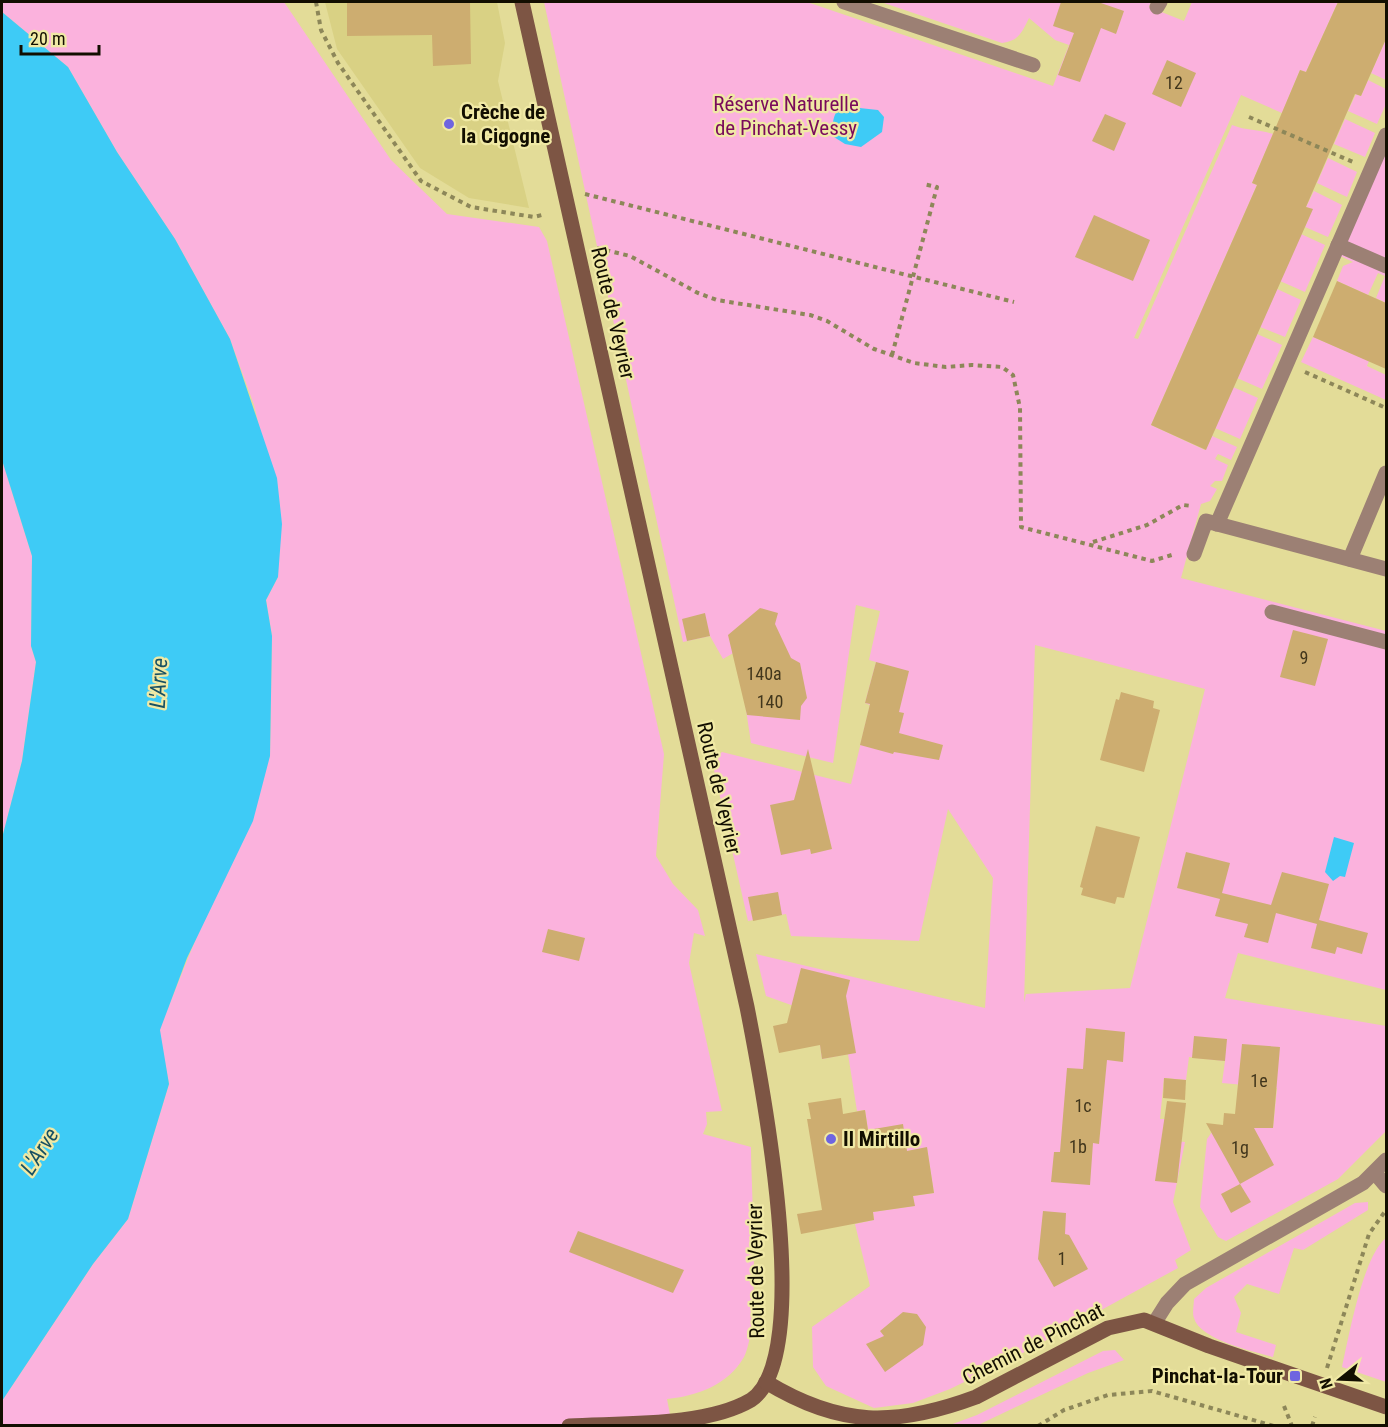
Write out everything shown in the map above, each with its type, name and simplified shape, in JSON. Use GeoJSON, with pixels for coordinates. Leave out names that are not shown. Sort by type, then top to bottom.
{"type":"FeatureCollection","features":[{"type":"Feature","properties":{"kind":"main road","name":"Route de Veyrier"},"geometry":{"type":"LineString","coordinates":[[522,2],[744,991],[762,1084],[773,1163],[782,1315],[777,1355],[766,1382],[750,1401],[708,1417],[674,1421],[568,1425]]}},
{"type":"Feature","properties":{"kind":"main road","name":"Chemin de Pinchat"},"geometry":{"type":"LineString","coordinates":[[766,1382],[806,1407],[836,1418],[867,1422],[913,1418],[955,1406],[976,1397],[1108,1328],[1134,1320],[1155,1322],[1209,1346],[1386,1407]]}},
{"type":"Feature","properties":{"kind":"street"},"geometry":{"type":"LineString","coordinates":[[844,2],[1033,66]]}},
{"type":"Feature","properties":{"kind":"street"},"geometry":{"type":"LineString","coordinates":[[1194,554],[1287,363],[1386,135]]}},
{"type":"Feature","properties":{"kind":"street"},"geometry":{"type":"LineString","coordinates":[[1338,245],[1386,266]]}},
{"type":"Feature","properties":{"kind":"street"},"geometry":{"type":"LineString","coordinates":[[1350,558],[1386,473]]}},
{"type":"Feature","properties":{"kind":"street"},"geometry":{"type":"LineString","coordinates":[[1211,523],[1386,569]]}},
{"type":"Feature","properties":{"kind":"street"},"geometry":{"type":"LineString","coordinates":[[1272,612],[1386,642]]}},
{"type":"Feature","properties":{"kind":"street"},"geometry":{"type":"LineString","coordinates":[[1155,1322],[1171,1298],[1185,1284],[1346,1193],[1375,1173],[1386,1160]]}},
{"type":"Feature","properties":{"kind":"street"},"geometry":{"type":"LineString","coordinates":[[1375,1173],[1386,1186]]}},
{"type":"Feature","properties":{"kind":"path"},"geometry":{"type":"LineString","coordinates":[[316,2],[321,30],[338,63],[421,181],[471,207],[534,218],[542,215]]}},
{"type":"Feature","properties":{"kind":"path"},"geometry":{"type":"LineString","coordinates":[[1249,117],[1371,170]]}},
{"type":"Feature","properties":{"kind":"path"},"geometry":{"type":"LineString","coordinates":[[892,355],[937,187],[923,184]]}},
{"type":"Feature","properties":{"kind":"path"},"geometry":{"type":"LineString","coordinates":[[564,189],[1014,302]]}},
{"type":"Feature","properties":{"kind":"path"},"geometry":{"type":"LineString","coordinates":[[597,248],[630,256],[698,293],[717,300],[818,318],[874,349],[929,366],[1002,367],[1012,375],[1020,408],[1021,527],[1047,536],[1091,543],[1152,561],[1175,554],[1194,554]]}},
{"type":"Feature","properties":{"kind":"path"},"geometry":{"type":"LineString","coordinates":[[1287,363],[1386,408]]}},
{"type":"Feature","properties":{"kind":"path"},"geometry":{"type":"LineString","coordinates":[[1091,543],[1147,525],[1183,505],[1197,507],[1211,523]]}},
{"type":"Feature","properties":{"kind":"path"},"geometry":{"type":"LineString","coordinates":[[1326,1371],[1369,1234],[1386,1210]]}},
{"type":"Feature","properties":{"kind":"path"},"geometry":{"type":"LineString","coordinates":[[1038,1425],[1064,1410],[1108,1395],[1152,1391],[1274,1425]]}},
{"type":"Feature","properties":{"kind":"path"},"geometry":{"type":"LineString","coordinates":[[1284,1407],[1292,1425]]}},
{"type":"Feature","properties":{"kind":"path"},"geometry":{"type":"LineString","coordinates":[[1312,1425],[1315,1417]]}},
{"type":"Feature","properties":{"kind":"shaded area","name":"Crèche de la Cigogne"},"geometry":{"type":"Polygon","coordinates":[[[325,2],[497,2],[505,43],[498,81],[529,208],[469,198],[420,168],[337,49],[325,2]]]}},
{"type":"Feature","properties":{"kind":"green space"},"geometry":{"type":"Polygon","coordinates":[[[2,2],[284,2],[391,160],[447,214],[539,227],[547,241],[664,754],[656,856],[673,884],[698,910],[705,936],[694,933],[689,963],[722,1111],[706,1112],[707,1124],[703,1134],[751,1147],[754,1288],[749,1341],[744,1357],[721,1382],[700,1392],[667,1399],[672,1425],[2,1425],[2,1401],[93,1264],[128,1219],[169,1084],[159,1030],[270,756],[272,636],[266,600],[278,577],[261,434],[254,405],[230,339],[175,239],[117,152],[68,67],[2,12],[2,2]]]}},
{"type":"Feature","properties":{"kind":"green space","name":"Réserve Naturelle de Pinchat-Vessy"},"geometry":{"type":"Polygon","coordinates":[[[544,2],[807,2],[1053,86],[1069,45],[1055,40],[1029,18],[1016,38],[1002,43],[881,2],[1151,2],[1149,7],[1184,21],[1192,2],[1338,2],[1306,72],[1300,70],[1282,113],[1241,95],[1134,338],[1138,339],[1232,125],[1273,134],[1252,183],[1257,185],[1151,425],[1205,450],[1212,436],[1237,447],[1231,460],[1218,454],[1215,459],[1228,465],[1222,481],[1215,481],[1210,486],[1217,489],[1210,501],[1201,504],[1181,578],[1386,631],[1386,990],[1238,953],[1225,998],[1386,1026],[1386,1131],[1338,1179],[1226,1241],[1218,1237],[1200,1207],[1207,1139],[1212,1132],[1246,1126],[1273,1128],[1277,1088],[1222,1083],[1225,1061],[1189,1057],[1186,1080],[1164,1078],[1160,1119],[1165,1119],[1162,1140],[1185,1142],[1173,1202],[1191,1250],[1175,1260],[1178,1268],[1019,1355],[950,1389],[913,1403],[874,1408],[826,1386],[813,1367],[812,1327],[870,1286],[855,1224],[874,1220],[873,1212],[914,1206],[913,1196],[934,1193],[927,1148],[907,1151],[902,1125],[868,1130],[865,1110],[857,1111],[848,1054],[822,1059],[816,1014],[766,996],[756,954],[985,1008],[993,878],[948,809],[919,941],[791,936],[786,914],[748,921],[712,761],[722,752],[851,784],[870,705],[865,703],[876,662],[869,660],[880,611],[856,605],[833,763],[751,743],[745,703],[747,645],[723,659],[710,636],[683,642],[544,2]],[[1035,645],[1024,1002],[1026,994],[1130,988],[1205,689],[1035,645]]]}},
{"type":"Feature","properties":{"kind":"green space"},"geometry":{"type":"Polygon","coordinates":[[[1386,39],[1386,80],[1371,73],[1386,39]]]}},
{"type":"Feature","properties":{"kind":"green space"},"geometry":{"type":"Polygon","coordinates":[[[1368,80],[1386,89],[1386,104],[1377,124],[1348,111],[1356,94],[1361,96],[1368,80]]]}},
{"type":"Feature","properties":{"kind":"green space"},"geometry":{"type":"Polygon","coordinates":[[[1345,119],[1375,133],[1365,157],[1334,144],[1345,119]]]}},
{"type":"Feature","properties":{"kind":"green space"},"geometry":{"type":"Polygon","coordinates":[[[1386,135],[1386,303],[1376,298],[1385,276],[1378,273],[1368,295],[1337,281],[1343,266],[1353,262],[1334,253],[1386,135]]]}},
{"type":"Feature","properties":{"kind":"green space"},"geometry":{"type":"Polygon","coordinates":[[[1328,158],[1357,172],[1347,197],[1317,183],[1328,158]]]}},
{"type":"Feature","properties":{"kind":"green space"},"geometry":{"type":"Polygon","coordinates":[[[1314,191],[1342,205],[1328,237],[1305,227],[1312,209],[1306,207],[1314,191]]]}},
{"type":"Feature","properties":{"kind":"green space"},"geometry":{"type":"Polygon","coordinates":[[[1301,234],[1325,245],[1305,292],[1280,281],[1301,234]]]}},
{"type":"Feature","properties":{"kind":"green space"},"geometry":{"type":"Polygon","coordinates":[[[1277,289],[1301,300],[1285,337],[1260,327],[1277,289]]]}},
{"type":"Feature","properties":{"kind":"green space"},"geometry":{"type":"Polygon","coordinates":[[[1257,334],[1282,345],[1262,389],[1237,378],[1257,334]]]}},
{"type":"Feature","properties":{"kind":"green space"},"geometry":{"type":"Polygon","coordinates":[[[1313,337],[1369,361],[1367,366],[1386,375],[1386,400],[1301,362],[1313,337]]]}},
{"type":"Feature","properties":{"kind":"green space"},"geometry":{"type":"Polygon","coordinates":[[[1233,387],[1258,398],[1240,439],[1215,428],[1233,387]]]}},
{"type":"Feature","properties":{"kind":"green space"},"geometry":{"type":"Polygon","coordinates":[[[2,460],[32,556],[31,646],[36,662],[22,761],[2,838],[2,460]]]}},
{"type":"Feature","properties":{"kind":"green space"},"geometry":{"type":"Polygon","coordinates":[[[1368,1202],[1368,1210],[1303,1250],[1294,1248],[1279,1294],[1247,1284],[1234,1297],[1241,1313],[1236,1332],[1276,1345],[1273,1357],[1228,1344],[1206,1333],[1198,1326],[1193,1316],[1194,1299],[1206,1288],[1355,1203],[1368,1202]]]}},
{"type":"Feature","properties":{"kind":"green space"},"geometry":{"type":"Polygon","coordinates":[[[1386,1238],[1386,1382],[1342,1367],[1353,1317],[1370,1261],[1386,1238]]]}},
{"type":"Feature","properties":{"kind":"green space"},"geometry":{"type":"Polygon","coordinates":[[[1115,1350],[1124,1360],[1088,1373],[978,1425],[950,1425],[977,1415],[1103,1351],[1115,1350]]]}},
{"type":"Feature","properties":{"kind":"water","name":"L'Arve"},"geometry":{"type":"Polygon","coordinates":[[[2,12],[68,67],[117,152],[175,239],[230,339],[277,478],[282,524],[278,577],[266,600],[272,636],[270,756],[253,821],[187,958],[160,1030],[169,1084],[128,1219],[93,1264],[2,1401],[2,838],[22,761],[36,662],[31,646],[32,556],[2,460],[2,12]]]}},
{"type":"Feature","properties":{"kind":"water"},"geometry":{"type":"Polygon","coordinates":[[[841,106],[878,110],[884,117],[882,132],[861,147],[845,144],[834,137],[833,132],[834,117],[841,106]]]}},
{"type":"Feature","properties":{"kind":"water"},"geometry":{"type":"Polygon","coordinates":[[[1334,837],[1354,843],[1345,877],[1340,876],[1333,881],[1325,872],[1334,837]]]}},
{"type":"Feature","properties":{"kind":"building"},"geometry":{"type":"Polygon","coordinates":[[[347,2],[470,2],[471,64],[433,66],[432,35],[347,36],[347,2]]]}},
{"type":"Feature","properties":{"kind":"building"},"geometry":{"type":"Polygon","coordinates":[[[1061,2],[1098,2],[1124,11],[1116,34],[1101,28],[1080,82],[1058,75],[1074,33],[1053,26],[1061,2]]]}},
{"type":"Feature","properties":{"kind":"building"},"geometry":{"type":"Polygon","coordinates":[[[1338,2],[1386,2],[1386,39],[1361,96],[1355,94],[1306,207],[1313,209],[1206,450],[1151,425],[1257,185],[1252,183],[1300,70],[1306,72],[1338,2]]]}},
{"type":"Feature","properties":{"kind":"building"},"geometry":{"type":"Polygon","coordinates":[[[1167,60],[1196,73],[1181,107],[1152,94],[1167,60]]]}},
{"type":"Feature","properties":{"kind":"building"},"geometry":{"type":"Polygon","coordinates":[[[1105,114],[1126,123],[1114,151],[1092,141],[1105,114]]]}},
{"type":"Feature","properties":{"kind":"building"},"geometry":{"type":"Polygon","coordinates":[[[1094,215],[1150,240],[1133,281],[1075,257],[1094,215]]]}},
{"type":"Feature","properties":{"kind":"building"},"geometry":{"type":"Polygon","coordinates":[[[1337,281],[1386,303],[1386,369],[1313,337],[1337,281]]]}},
{"type":"Feature","properties":{"kind":"building"},"geometry":{"type":"Polygon","coordinates":[[[760,608],[778,613],[775,624],[791,658],[800,663],[807,698],[801,706],[800,720],[747,715],[728,635],[760,608]]]}},
{"type":"Feature","properties":{"kind":"building"},"geometry":{"type":"Polygon","coordinates":[[[705,613],[710,636],[687,641],[682,619],[705,613]]]}},
{"type":"Feature","properties":{"kind":"building"},"geometry":{"type":"Polygon","coordinates":[[[1293,630],[1328,639],[1315,686],[1280,677],[1293,630]]]}},
{"type":"Feature","properties":{"kind":"building"},"geometry":{"type":"Polygon","coordinates":[[[876,662],[909,671],[899,712],[904,713],[899,733],[943,745],[939,760],[894,752],[893,754],[860,745],[870,704],[865,703],[876,662]]]}},
{"type":"Feature","properties":{"kind":"building"},"geometry":{"type":"Polygon","coordinates":[[[1121,692],[1154,701],[1153,708],[1160,710],[1144,772],[1100,760],[1116,699],[1119,700],[1121,692]]]}},
{"type":"Feature","properties":{"kind":"building"},"geometry":{"type":"Polygon","coordinates":[[[808,749],[832,849],[811,854],[810,849],[781,855],[770,805],[794,800],[808,749]]]}},
{"type":"Feature","properties":{"kind":"building"},"geometry":{"type":"Polygon","coordinates":[[[1096,826],[1140,837],[1124,898],[1117,897],[1115,904],[1081,895],[1083,888],[1080,887],[1096,826]]]}},
{"type":"Feature","properties":{"kind":"building"},"geometry":{"type":"Polygon","coordinates":[[[1186,852],[1230,863],[1222,893],[1271,905],[1282,872],[1329,884],[1319,920],[1368,933],[1362,954],[1337,947],[1335,954],[1311,948],[1317,924],[1276,913],[1268,943],[1244,937],[1248,924],[1215,916],[1220,899],[1177,888],[1186,852]]]}},
{"type":"Feature","properties":{"kind":"building"},"geometry":{"type":"Polygon","coordinates":[[[778,892],[782,915],[753,921],[748,897],[778,892]]]}},
{"type":"Feature","properties":{"kind":"building"},"geometry":{"type":"Polygon","coordinates":[[[548,929],[585,938],[579,961],[542,952],[548,929]]]}},
{"type":"Feature","properties":{"kind":"building"},"geometry":{"type":"Polygon","coordinates":[[[801,968],[850,980],[846,996],[856,1053],[822,1059],[820,1045],[779,1053],[773,1026],[787,1023],[801,968]]]}},
{"type":"Feature","properties":{"kind":"building"},"geometry":{"type":"Polygon","coordinates":[[[1086,1028],[1125,1032],[1123,1062],[1107,1060],[1099,1144],[1093,1143],[1090,1185],[1051,1182],[1054,1152],[1060,1152],[1067,1068],[1083,1069],[1086,1028]]]}},
{"type":"Feature","properties":{"kind":"building"},"geometry":{"type":"Polygon","coordinates":[[[1194,1036],[1227,1039],[1225,1061],[1192,1058],[1194,1036]]]}},
{"type":"Feature","properties":{"kind":"building"},"geometry":{"type":"Polygon","coordinates":[[[1242,1044],[1280,1047],[1273,1128],[1254,1128],[1274,1165],[1240,1184],[1206,1123],[1223,1125],[1224,1113],[1235,1114],[1242,1044]]]}},
{"type":"Feature","properties":{"kind":"building"},"geometry":{"type":"Polygon","coordinates":[[[1164,1078],[1186,1080],[1185,1100],[1163,1098],[1164,1078]]]}},
{"type":"Feature","properties":{"kind":"building"},"geometry":{"type":"Polygon","coordinates":[[[841,1098],[843,1114],[865,1110],[868,1130],[903,1124],[907,1151],[927,1147],[934,1193],[913,1196],[915,1206],[873,1212],[874,1220],[801,1234],[797,1214],[822,1210],[807,1119],[811,1119],[808,1103],[841,1098]]]}},
{"type":"Feature","properties":{"kind":"building"},"geometry":{"type":"Polygon","coordinates":[[[1167,1101],[1186,1103],[1177,1183],[1155,1181],[1167,1101]]]}},
{"type":"Feature","properties":{"kind":"building"},"geometry":{"type":"Polygon","coordinates":[[[1240,1184],[1251,1202],[1231,1213],[1221,1194],[1240,1184]]]}},
{"type":"Feature","properties":{"kind":"building"},"geometry":{"type":"Polygon","coordinates":[[[1043,1211],[1066,1213],[1065,1234],[1069,1235],[1088,1269],[1054,1287],[1038,1259],[1043,1211]]]}},
{"type":"Feature","properties":{"kind":"building"},"geometry":{"type":"Polygon","coordinates":[[[578,1231],[684,1270],[673,1293],[569,1252],[578,1231]]]}},
{"type":"Feature","properties":{"kind":"building"},"geometry":{"type":"Polygon","coordinates":[[[903,1312],[917,1314],[926,1327],[923,1345],[885,1372],[866,1344],[884,1336],[880,1331],[903,1312]]]}},
{"type":"Feature","properties":{"kind":"place","name":"Crèche de la Cigogne"},"geometry":{"type":"Point","coordinates":[449,124]}},
{"type":"Feature","properties":{"kind":"place","name":"Il Mirtillo"},"geometry":{"type":"Point","coordinates":[831,1139]}},
{"type":"Feature","properties":{"kind":"place","name":"Pinchat-la-Tour"},"geometry":{"type":"Point","coordinates":[1295,1376]}}]}
